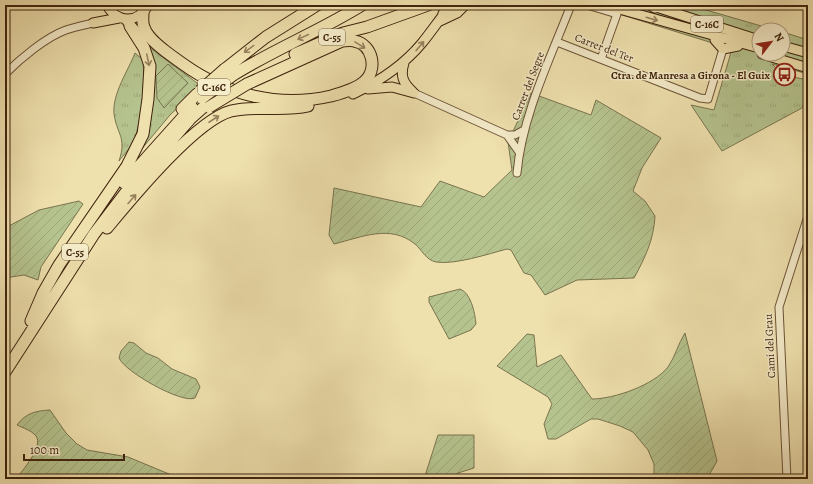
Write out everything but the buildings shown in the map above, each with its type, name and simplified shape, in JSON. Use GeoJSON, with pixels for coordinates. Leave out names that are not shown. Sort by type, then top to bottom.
{"type":"FeatureCollection","features":[{"type":"Feature","properties":{"kind":"highway"},"geometry":{"type":"LineString","coordinates":[[204,101],[236,77],[266,37],[317,5]]}},
{"type":"Feature","properties":{"kind":"highway","name":"C-55"},"geometry":{"type":"LineString","coordinates":[[5,360],[89,230],[122,185],[181,117],[236,77],[281,47],[329,24],[362,5]]}},
{"type":"Feature","properties":{"kind":"highway","name":"C-55"},"geometry":{"type":"LineString","coordinates":[[236,77],[343,32],[421,9],[428,5]]}},
{"type":"Feature","properties":{"kind":"highway"},"geometry":{"type":"LineString","coordinates":[[146,9],[143,25],[145,31],[169,54],[205,78],[251,97],[308,100],[338,94],[357,86],[368,78],[372,70],[372,60],[368,51],[359,43],[354,41],[342,41],[236,77]]}},
{"type":"Feature","properties":{"kind":"highway"},"geometry":{"type":"LineString","coordinates":[[31,321],[43,293],[59,265],[127,166],[143,134],[148,99],[149,61],[144,48],[124,21]]}},
{"type":"Feature","properties":{"kind":"highway","name":"C-55"},"geometry":{"type":"LineString","coordinates":[[5,372],[79,260],[94,234],[126,192],[204,101]]}},
{"type":"Feature","properties":{"kind":"highway"},"geometry":{"type":"LineString","coordinates":[[79,260],[90,252],[141,188],[184,144],[214,118],[238,110],[306,107],[316,104]]}},
{"type":"Feature","properties":{"kind":"main road"},"geometry":{"type":"LineString","coordinates":[[446,11],[457,13],[464,5]]}},
{"type":"Feature","properties":{"kind":"main road","name":"C-16C"},"geometry":{"type":"LineString","coordinates":[[605,5],[712,37],[751,46]]}},
{"type":"Feature","properties":{"kind":"main road"},"geometry":{"type":"LineString","coordinates":[[93,23],[103,17],[108,6]]}},
{"type":"Feature","properties":{"kind":"main road","name":"C-16C"},"geometry":{"type":"LineString","coordinates":[[108,6],[113,13],[188,73],[217,89],[244,98],[263,102],[316,104],[345,97],[363,89],[391,73],[404,63],[446,11]]}},
{"type":"Feature","properties":{"kind":"main road","name":"C-16C"},"geometry":{"type":"LineString","coordinates":[[652,6],[751,38]]}},
{"type":"Feature","properties":{"kind":"main road"},"geometry":{"type":"LineString","coordinates":[[93,23],[124,21],[133,18],[146,9]]}},
{"type":"Feature","properties":{"kind":"main road"},"geometry":{"type":"LineString","coordinates":[[712,37],[751,50]]}},
{"type":"Feature","properties":{"kind":"main road"},"geometry":{"type":"LineString","coordinates":[[712,37],[723,49],[743,48]]}},
{"type":"Feature","properties":{"kind":"main road"},"geometry":{"type":"LineString","coordinates":[[791,49],[808,54]]}},
{"type":"Feature","properties":{"kind":"main road"},"geometry":{"type":"LineString","coordinates":[[791,58],[808,63]]}},
{"type":"Feature","properties":{"kind":"main road"},"geometry":{"type":"LineString","coordinates":[[788,62],[808,68]]}},
{"type":"Feature","properties":{"kind":"main road"},"geometry":{"type":"LineString","coordinates":[[404,63],[402,70],[403,82],[414,93]]}},
{"type":"Feature","properties":{"kind":"main road"},"geometry":{"type":"LineString","coordinates":[[363,89],[392,87],[414,93]]}},
{"type":"Feature","properties":{"kind":"street","name":"Carrer del Segre"},"geometry":{"type":"LineString","coordinates":[[414,93],[507,135],[515,135],[524,130],[571,5]]}},
{"type":"Feature","properties":{"kind":"street"},"geometry":{"type":"LineString","coordinates":[[587,5],[617,14],[601,59]]}},
{"type":"Feature","properties":{"kind":"street"},"geometry":{"type":"LineString","coordinates":[[7,69],[65,30],[93,23]]}},
{"type":"Feature","properties":{"kind":"street","name":"Carrer del Ter"},"geometry":{"type":"LineString","coordinates":[[557,42],[700,98],[708,99],[723,49]]}},
{"type":"Feature","properties":{"kind":"street"},"geometry":{"type":"LineString","coordinates":[[517,173],[519,152],[524,130]]}},
{"type":"Feature","properties":{"kind":"street"},"geometry":{"type":"LineString","coordinates":[[507,135],[519,152]]}},
{"type":"Feature","properties":{"kind":"street","name":"Camí del Grau"},"geometry":{"type":"LineString","coordinates":[[787,479],[779,307],[808,216]]}},
{"type":"Feature","properties":{"kind":"green space"},"geometry":{"type":"Polygon","coordinates":[[[590,5],[689,5],[751,23],[751,62],[791,62],[791,35],[808,40],[808,74],[772,64],[783,75],[808,80],[808,91],[802,108],[722,151],[691,105],[714,110],[732,49],[590,5]]]}},
{"type":"Feature","properties":{"kind":"green space"},"geometry":{"type":"Polygon","coordinates":[[[149,47],[201,86],[170,115],[140,151],[149,47]]]}},
{"type":"Feature","properties":{"kind":"green space"},"geometry":{"type":"Polygon","coordinates":[[[135,53],[143,60],[144,70],[141,112],[134,141],[119,161],[122,141],[115,121],[115,99],[135,53]]]}},
{"type":"Feature","properties":{"kind":"green space"},"geometry":{"type":"Polygon","coordinates":[[[168,64],[188,83],[164,108],[157,98],[156,76],[168,64]]]}},
{"type":"Feature","properties":{"kind":"green space"},"geometry":{"type":"Polygon","coordinates":[[[531,93],[591,115],[596,100],[661,138],[642,168],[633,191],[645,201],[655,216],[653,233],[648,248],[634,278],[577,280],[545,295],[531,275],[524,273],[511,250],[507,249],[444,263],[429,259],[415,244],[405,238],[386,233],[365,236],[334,244],[329,235],[334,188],[421,207],[440,181],[484,197],[512,170],[508,142],[531,93]]]}},
{"type":"Feature","properties":{"kind":"green space"},"geometry":{"type":"Polygon","coordinates":[[[79,201],[83,204],[41,267],[38,280],[24,275],[5,278],[5,228],[39,210],[79,201]]]}},
{"type":"Feature","properties":{"kind":"green space"},"geometry":{"type":"Polygon","coordinates":[[[460,289],[464,291],[470,299],[476,324],[471,330],[449,339],[429,302],[429,297],[460,289]]]}},
{"type":"Feature","properties":{"kind":"green space"},"geometry":{"type":"Polygon","coordinates":[[[685,333],[717,461],[707,479],[654,479],[654,464],[648,450],[633,432],[598,419],[591,419],[556,439],[548,439],[544,424],[552,404],[548,397],[497,366],[527,334],[534,335],[537,367],[561,355],[592,399],[611,397],[633,390],[662,374],[668,367],[685,333]]]}},
{"type":"Feature","properties":{"kind":"green space"},"geometry":{"type":"Polygon","coordinates":[[[129,342],[134,343],[146,353],[158,358],[172,369],[196,379],[200,387],[195,398],[188,399],[154,386],[123,364],[119,358],[121,351],[129,342]]]}},
{"type":"Feature","properties":{"kind":"green space"},"geometry":{"type":"Polygon","coordinates":[[[50,410],[66,433],[77,444],[87,450],[128,457],[181,479],[16,479],[35,452],[38,440],[32,432],[17,425],[31,413],[50,410]]]}},
{"type":"Feature","properties":{"kind":"green space"},"geometry":{"type":"Polygon","coordinates":[[[438,435],[474,435],[474,468],[458,473],[459,479],[424,479],[438,435]]]}},
{"type":"Feature","properties":{"kind":"place","name":"Ctra. de Manresa a Girona - El Guix"},"geometry":{"type":"Point","coordinates":[785,75]}}]}
